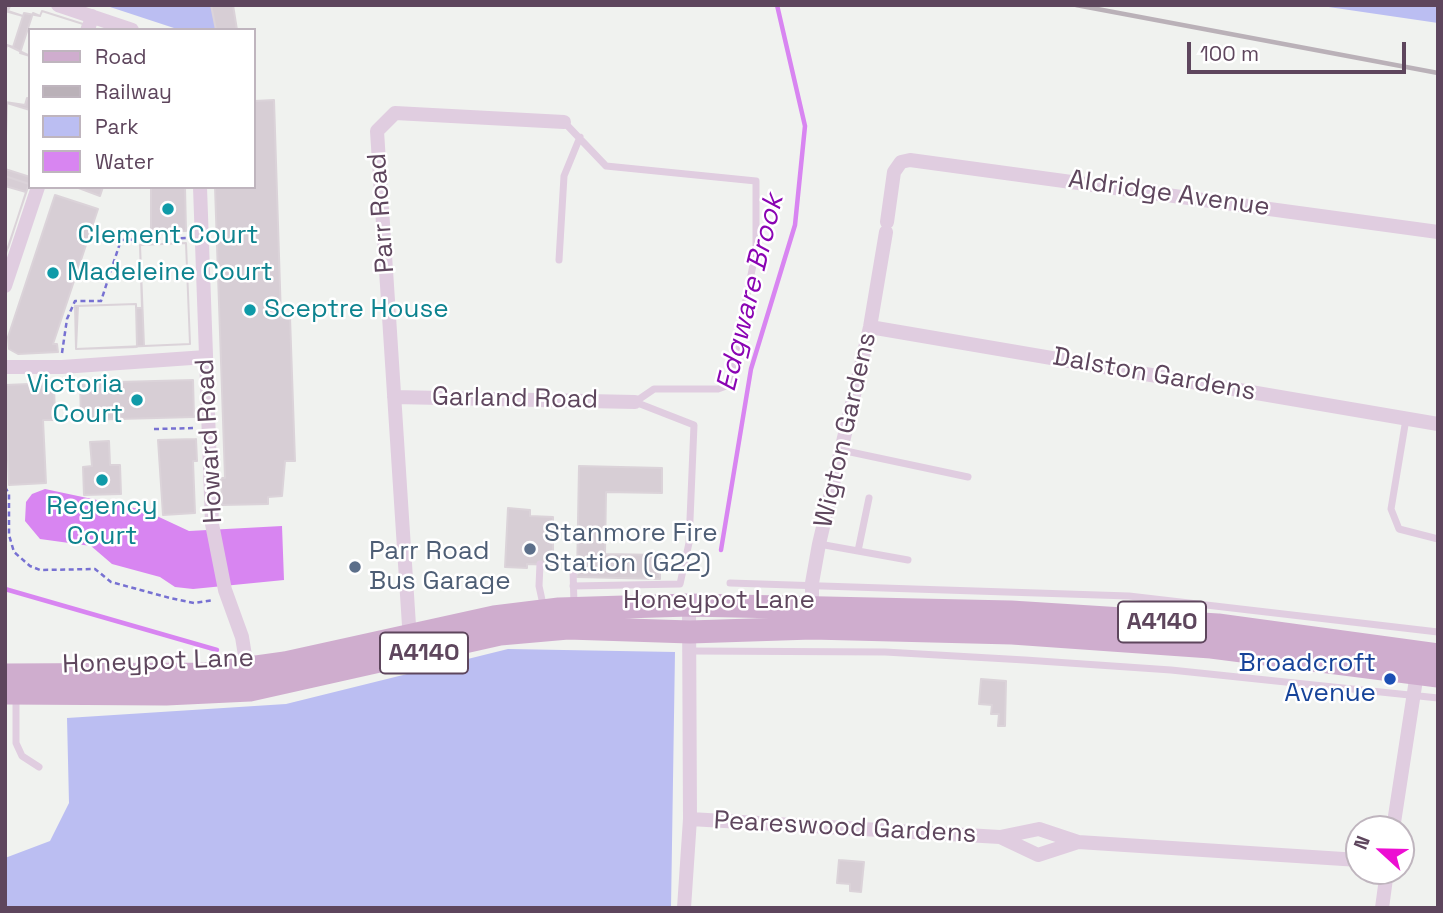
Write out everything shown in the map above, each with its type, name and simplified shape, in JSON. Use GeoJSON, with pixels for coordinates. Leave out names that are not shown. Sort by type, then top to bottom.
{"type":"FeatureCollection","features":[{"type":"Feature","properties":{"kind":"main road","name":"Honeypot Lane"},"geometry":{"type":"LineString","coordinates":[[411,646],[494,617],[575,608],[689,605],[812,618],[1198,646],[1423,681]]}},
{"type":"Feature","properties":{"kind":"main road","name":"Honeypot Lane"},"geometry":{"type":"LineString","coordinates":[[9,687],[206,674],[248,679],[411,646],[500,634],[575,608],[690,642],[812,618],[1011,612],[1219,615],[1438,655]]}},
{"type":"Feature","properties":{"kind":"street"},"geometry":{"type":"LineString","coordinates":[[58,5],[90,23],[120,28]]}},
{"type":"Feature","properties":{"kind":"street","name":"Parr Road"},"geometry":{"type":"LineString","coordinates":[[411,646],[377,131],[395,113],[564,122]]}},
{"type":"Feature","properties":{"kind":"street","name":"Aldridge Avenue"},"geometry":{"type":"LineString","coordinates":[[901,162],[925,160],[1438,232]]}},
{"type":"Feature","properties":{"kind":"street","name":"Wigton Gardens"},"geometry":{"type":"LineString","coordinates":[[812,618],[812,583],[819,544],[870,327],[894,172],[901,162]]}},
{"type":"Feature","properties":{"kind":"street"},"geometry":{"type":"LineString","coordinates":[[5,286],[37,189]]}},
{"type":"Feature","properties":{"kind":"street","name":"Howard Road"},"geometry":{"type":"LineString","coordinates":[[200,189],[212,524],[222,594],[242,637],[248,679]]}},
{"type":"Feature","properties":{"kind":"street","name":"Dalston Gardens"},"geometry":{"type":"LineString","coordinates":[[870,327],[1438,424]]}},
{"type":"Feature","properties":{"kind":"street"},"geometry":{"type":"LineString","coordinates":[[5,367],[62,367],[206,357]]}},
{"type":"Feature","properties":{"kind":"street","name":"Garland Road"},"geometry":{"type":"LineString","coordinates":[[394,397],[635,402]]}},
{"type":"Feature","properties":{"kind":"street"},"geometry":{"type":"LineString","coordinates":[[684,908],[690,819],[689,605]]}},
{"type":"Feature","properties":{"kind":"street"},"geometry":{"type":"LineString","coordinates":[[1396,815],[1423,681]]}},
{"type":"Feature","properties":{"kind":"street","name":"Peareswood Gardens"},"geometry":{"type":"LineString","coordinates":[[690,819],[1000,837],[1039,829],[1077,842],[1345,859]]}},
{"type":"Feature","properties":{"kind":"street","name":"Peareswood Gardens"},"geometry":{"type":"LineString","coordinates":[[1000,837],[1038,855],[1077,842]]}},
{"type":"Feature","properties":{"kind":"street"},"geometry":{"type":"LineString","coordinates":[[1382,908],[1385,885]]}},
{"type":"Feature","properties":{"kind":"lane"},"geometry":{"type":"LineString","coordinates":[[564,122],[607,166],[756,181],[756,250],[729,385],[718,389],[654,389],[635,402]]}},
{"type":"Feature","properties":{"kind":"lane"},"geometry":{"type":"LineString","coordinates":[[559,260],[564,176],[580,137]]}},
{"type":"Feature","properties":{"kind":"lane"},"geometry":{"type":"LineString","coordinates":[[573,571],[575,608],[680,583],[689,543],[694,425],[635,402]]}},
{"type":"Feature","properties":{"kind":"lane"},"geometry":{"type":"LineString","coordinates":[[1407,417],[1391,509],[1399,529],[1438,539]]}},
{"type":"Feature","properties":{"kind":"lane"},"geometry":{"type":"LineString","coordinates":[[840,450],[968,477]]}},
{"type":"Feature","properties":{"kind":"lane"},"geometry":{"type":"LineString","coordinates":[[858,551],[869,498]]}},
{"type":"Feature","properties":{"kind":"lane"},"geometry":{"type":"LineString","coordinates":[[819,544],[908,560]]}},
{"type":"Feature","properties":{"kind":"lane"},"geometry":{"type":"LineString","coordinates":[[540,564],[539,586],[544,611]]}},
{"type":"Feature","properties":{"kind":"lane"},"geometry":{"type":"LineString","coordinates":[[730,583],[812,583],[1129,596],[1219,615],[1438,632]]}},
{"type":"Feature","properties":{"kind":"lane"},"geometry":{"type":"LineString","coordinates":[[690,642],[1171,670],[1423,681],[1438,698]]}},
{"type":"Feature","properties":{"kind":"lane"},"geometry":{"type":"LineString","coordinates":[[9,687],[16,743],[22,756],[38,767]]}},
{"type":"Feature","properties":{"kind":"path"},"geometry":{"type":"LineString","coordinates":[[62,367],[66,329],[75,301],[101,301],[121,240],[202,237]]}},
{"type":"Feature","properties":{"kind":"path"},"geometry":{"type":"LineString","coordinates":[[154,429],[201,427]]}},
{"type":"Feature","properties":{"kind":"path"},"geometry":{"type":"LineString","coordinates":[[5,487],[9,494],[9,535],[14,552],[30,566],[40,570],[95,569],[111,582],[194,603],[222,594]]}},
{"type":"Feature","properties":{"kind":"green space"},"geometry":{"type":"Polygon","coordinates":[[[104,5],[211,5],[216,28],[174,28],[104,5]]]}},
{"type":"Feature","properties":{"kind":"green space"},"geometry":{"type":"Polygon","coordinates":[[[1315,5],[1438,5],[1438,23],[1315,5]]]}},
{"type":"Feature","properties":{"kind":"green space"},"geometry":{"type":"Polygon","coordinates":[[[508,649],[675,652],[671,908],[5,908],[5,858],[50,841],[69,803],[67,718],[286,704],[508,649]]]}},
{"type":"Feature","properties":{"kind":"water"},"geometry":{"type":"Polygon","coordinates":[[[45,489],[144,510],[189,531],[282,526],[284,580],[193,589],[175,587],[160,577],[112,564],[91,546],[40,539],[25,521],[26,502],[32,494],[45,489]]]}},
{"type":"Feature","properties":{"kind":"building"},"geometry":{"type":"Polygon","coordinates":[[[5,5],[10,6],[8,11],[23,16],[24,13],[40,16],[42,11],[83,24],[82,28],[28,28],[28,55],[7,45],[5,52],[5,5]]]}},
{"type":"Feature","properties":{"kind":"building"},"geometry":{"type":"Polygon","coordinates":[[[211,5],[233,5],[237,28],[216,28],[211,5]]]}},
{"type":"Feature","properties":{"kind":"building"},"geometry":{"type":"Polygon","coordinates":[[[5,11],[23,16],[13,47],[7,45],[5,52],[5,11]]]}},
{"type":"Feature","properties":{"kind":"building"},"geometry":{"type":"Polygon","coordinates":[[[42,11],[83,24],[82,28],[28,28],[33,13],[40,16],[42,11]]]}},
{"type":"Feature","properties":{"kind":"building"},"geometry":{"type":"Polygon","coordinates":[[[28,28],[28,55],[20,53],[28,28]]]}},
{"type":"Feature","properties":{"kind":"building"},"geometry":{"type":"Polygon","coordinates":[[[28,98],[28,184],[5,176],[5,102],[25,105],[28,98]]]}},
{"type":"Feature","properties":{"kind":"building","name":"Sceptre House"},"geometry":{"type":"Polygon","coordinates":[[[274,100],[281,318],[290,317],[295,461],[285,461],[282,496],[268,497],[268,504],[222,505],[221,478],[225,478],[215,189],[256,189],[256,101],[274,100]]]}},
{"type":"Feature","properties":{"kind":"building"},"geometry":{"type":"Polygon","coordinates":[[[7,103],[28,109],[28,176],[5,169],[7,103]]]}},
{"type":"Feature","properties":{"kind":"building"},"geometry":{"type":"Polygon","coordinates":[[[5,176],[28,184],[28,187],[5,256],[5,176]]]}},
{"type":"Feature","properties":{"kind":"building"},"geometry":{"type":"Polygon","coordinates":[[[5,186],[26,192],[8,248],[5,248],[5,186]]]}},
{"type":"Feature","properties":{"kind":"building","name":"Clement Court"},"geometry":{"type":"Polygon","coordinates":[[[81,189],[102,189],[100,196],[81,189]]]}},
{"type":"Feature","properties":{"kind":"building","name":"Clement Court"},"geometry":{"type":"Polygon","coordinates":[[[151,189],[185,189],[186,231],[151,232],[151,189]]]}},
{"type":"Feature","properties":{"kind":"building","name":"Madeleine Court"},"geometry":{"type":"Polygon","coordinates":[[[55,195],[98,209],[53,344],[57,344],[58,352],[18,354],[9,349],[8,337],[55,195]]]}},
{"type":"Feature","properties":{"kind":"building"},"geometry":{"type":"Polygon","coordinates":[[[186,243],[190,344],[76,349],[75,306],[136,304],[136,308],[142,308],[140,245],[186,243]]]}},
{"type":"Feature","properties":{"kind":"building"},"geometry":{"type":"Polygon","coordinates":[[[186,243],[190,344],[144,346],[140,245],[186,243]]]}},
{"type":"Feature","properties":{"kind":"building"},"geometry":{"type":"Polygon","coordinates":[[[136,304],[137,347],[76,349],[78,306],[136,304]]]}},
{"type":"Feature","properties":{"kind":"building","name":"Victoria Court"},"geometry":{"type":"Polygon","coordinates":[[[193,380],[194,417],[81,420],[80,383],[193,380]]]}},
{"type":"Feature","properties":{"kind":"building"},"geometry":{"type":"Polygon","coordinates":[[[54,383],[55,420],[43,420],[46,483],[9,485],[5,385],[54,383]]]}},
{"type":"Feature","properties":{"kind":"building"},"geometry":{"type":"Polygon","coordinates":[[[196,439],[197,461],[193,461],[195,513],[163,515],[158,440],[196,439]]]}},
{"type":"Feature","properties":{"kind":"building","name":"Regency Court"},"geometry":{"type":"Polygon","coordinates":[[[109,441],[110,465],[120,465],[121,494],[84,495],[83,467],[92,466],[90,442],[109,441]]]}},
{"type":"Feature","properties":{"kind":"building"},"geometry":{"type":"Polygon","coordinates":[[[579,466],[662,468],[662,493],[606,492],[605,554],[660,555],[660,579],[577,577],[579,466]]]}},
{"type":"Feature","properties":{"kind":"building","name":"Stanmore Fire Station (G22)"},"geometry":{"type":"Polygon","coordinates":[[[508,508],[530,510],[530,516],[553,517],[553,565],[505,567],[508,508]]]}},
{"type":"Feature","properties":{"kind":"building"},"geometry":{"type":"Polygon","coordinates":[[[981,679],[1006,681],[1005,726],[998,726],[999,714],[991,714],[992,705],[979,704],[981,679]]]}},
{"type":"Feature","properties":{"kind":"building"},"geometry":{"type":"Polygon","coordinates":[[[839,860],[864,862],[861,892],[850,891],[850,884],[837,883],[839,860]]]}},
{"type":"Feature","properties":{"kind":"waterway","name":"Edgware Brook"},"geometry":{"type":"LineString","coordinates":[[721,550],[751,369],[795,225],[805,126],[777,5]]}},
{"type":"Feature","properties":{"kind":"waterway"},"geometry":{"type":"LineString","coordinates":[[5,589],[217,650]]}},
{"type":"Feature","properties":{"kind":"railway"},"geometry":{"type":"LineString","coordinates":[[1076,5],[1438,73]]}},
{"type":"Feature","properties":{"kind":"place","name":"Clement Court"},"geometry":{"type":"Point","coordinates":[168,209]}},
{"type":"Feature","properties":{"kind":"place","name":"Madeleine Court"},"geometry":{"type":"Point","coordinates":[53,273]}},
{"type":"Feature","properties":{"kind":"place","name":"Sceptre House"},"geometry":{"type":"Point","coordinates":[250,310]}},
{"type":"Feature","properties":{"kind":"place","name":"Victoria Court"},"geometry":{"type":"Point","coordinates":[137,400]}},
{"type":"Feature","properties":{"kind":"place","name":"Regency Court"},"geometry":{"type":"Point","coordinates":[102,480]}},
{"type":"Feature","properties":{"kind":"place","name":"Stanmore Fire Station (G22)"},"geometry":{"type":"Point","coordinates":[530,549]}},
{"type":"Feature","properties":{"kind":"place","name":"Parr Road Bus Garage"},"geometry":{"type":"Point","coordinates":[355,567]}},
{"type":"Feature","properties":{"kind":"place","name":"Broadcroft Avenue"},"geometry":{"type":"Point","coordinates":[1390,679]}}]}
